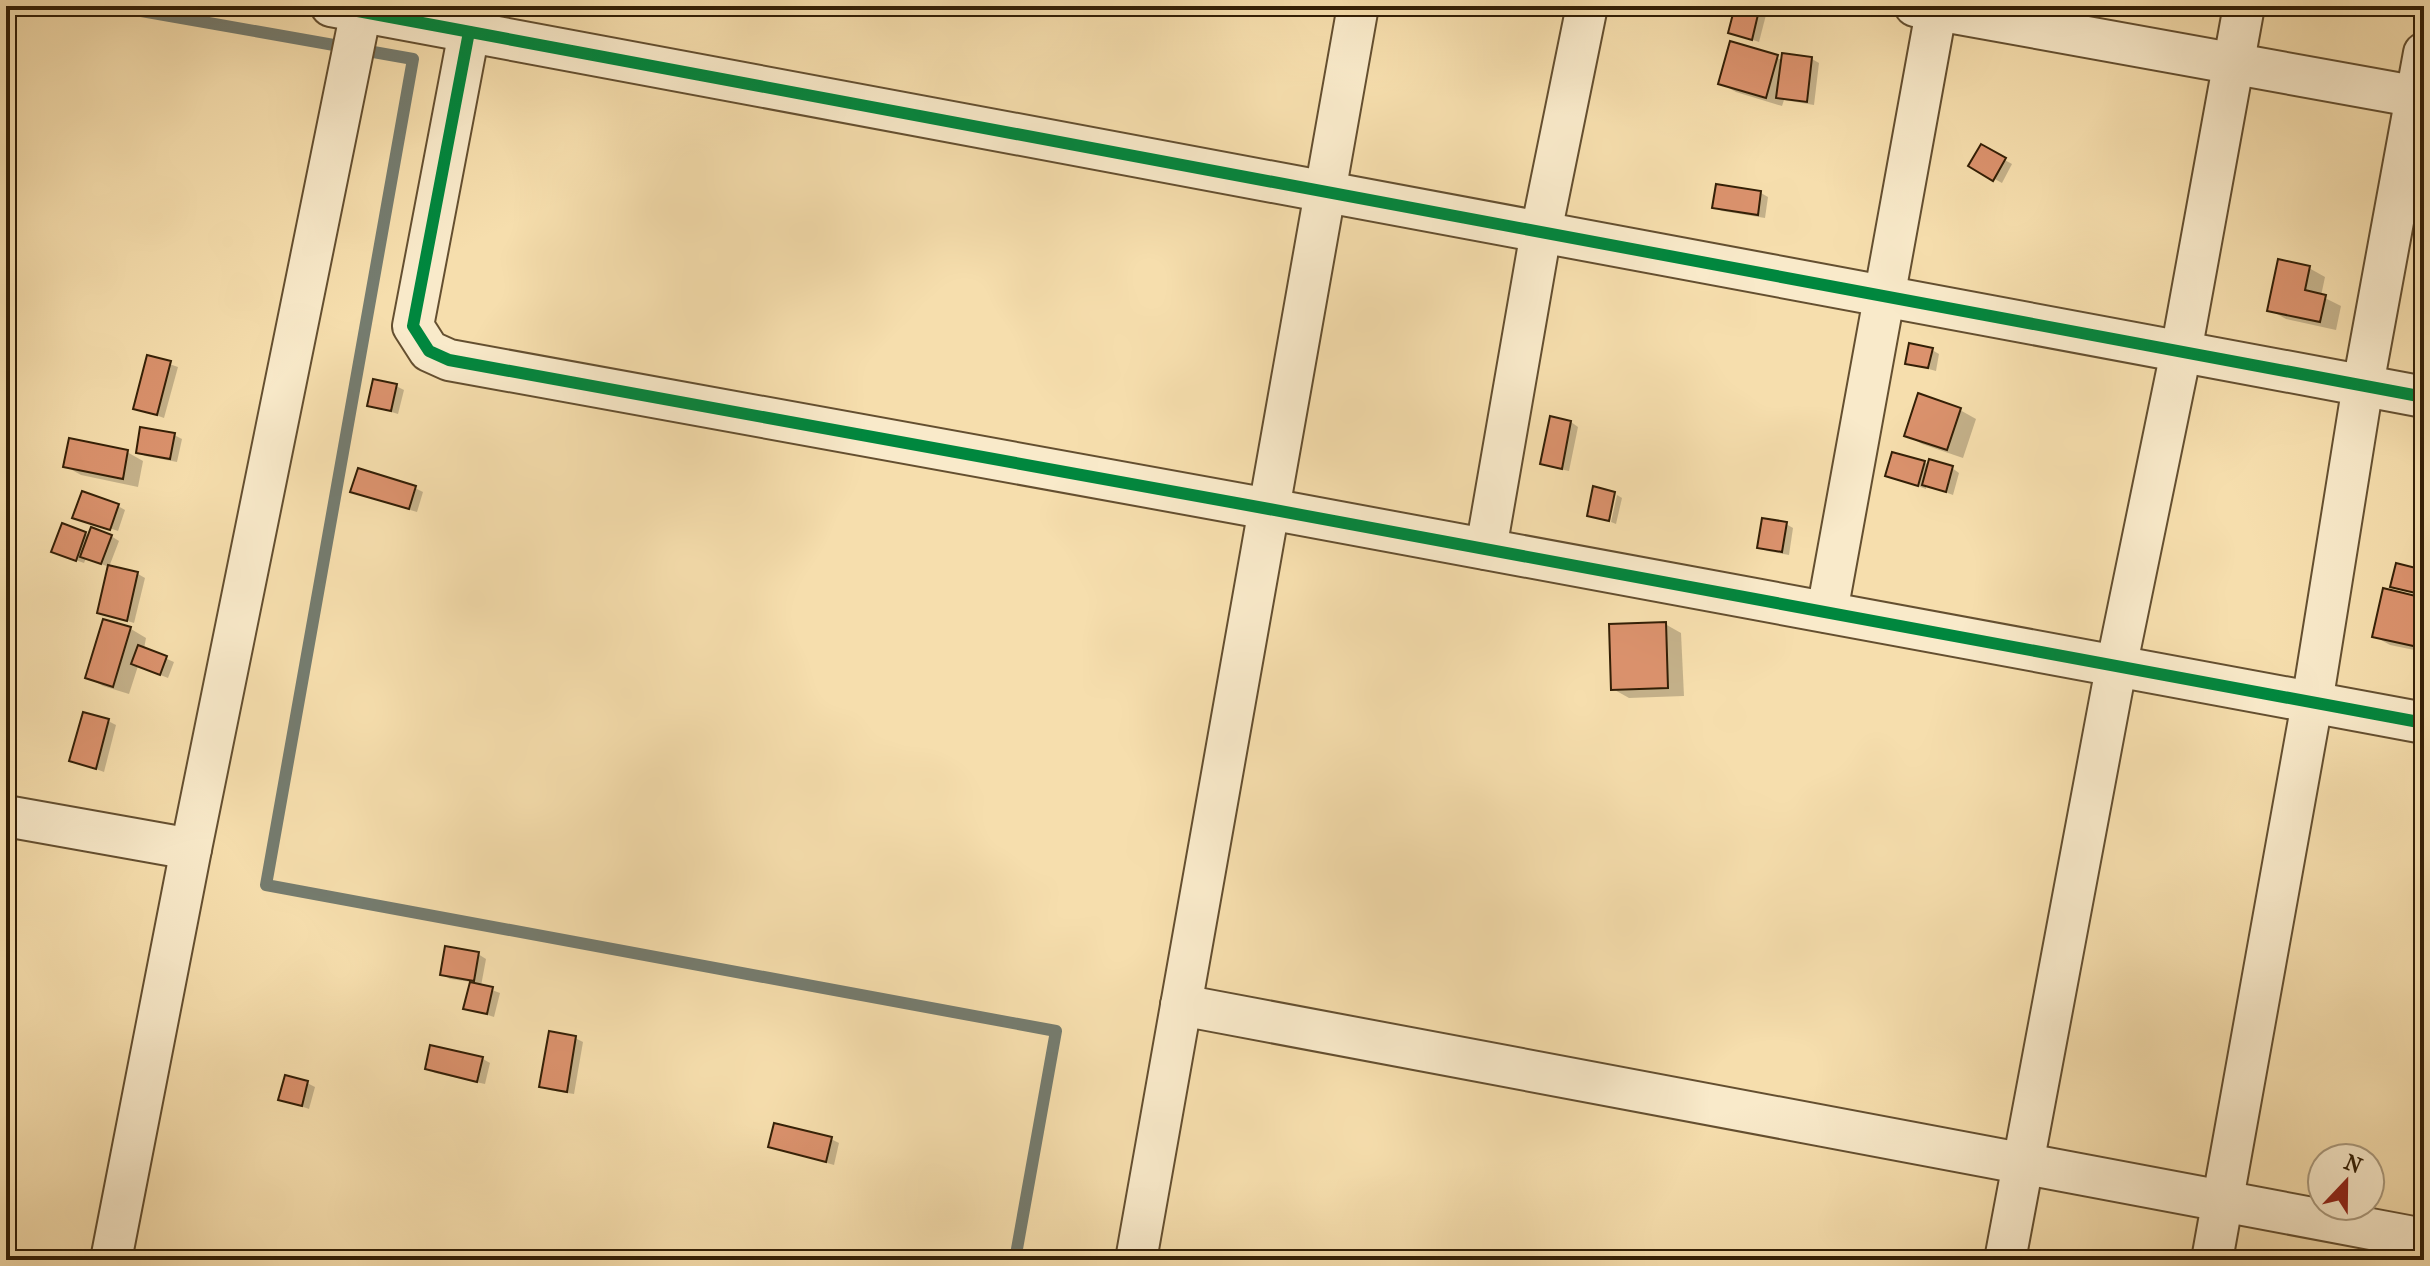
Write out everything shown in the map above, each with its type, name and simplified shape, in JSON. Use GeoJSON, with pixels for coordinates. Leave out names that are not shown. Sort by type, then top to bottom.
{"type":"FeatureCollection","features":[{"type":"Feature","properties":{"kind":"street"},"geometry":{"type":"LineString","coordinates":[[1136,1260],[1358,6]]}},
{"type":"Feature","properties":{"kind":"street"},"geometry":{"type":"LineString","coordinates":[[1486,549],[1541,232],[1587,6]]}},
{"type":"Feature","properties":{"kind":"street"},"geometry":{"type":"LineString","coordinates":[[2005,1260],[2116,668],[2181,352],[2244,6]]}},
{"type":"Feature","properties":{"kind":"street"},"geometry":{"type":"LineString","coordinates":[[1827,612],[1886,298],[1929,7],[2420,97]]}},
{"type":"Feature","properties":{"kind":"street"},"geometry":{"type":"LineString","coordinates":[[111,1260],[351,8],[2424,397]]}},
{"type":"Feature","properties":{"kind":"street"},"geometry":{"type":"LineString","coordinates":[[469,32],[413,326],[429,351],[449,360],[2424,723]]}},
{"type":"Feature","properties":{"kind":"street"},"geometry":{"type":"LineString","coordinates":[[2212,1260],[2312,703],[2363,385],[2420,97],[2424,53]]}},
{"type":"Feature","properties":{"kind":"street"},"geometry":{"type":"LineString","coordinates":[[6,816],[191,849]]}},
{"type":"Feature","properties":{"kind":"street"},"geometry":{"type":"LineString","coordinates":[[1181,1005],[2424,1239]]}},
{"type":"Feature","properties":{"kind":"building"},"geometry":{"type":"Polygon","coordinates":[[[1735,6],[1760,6],[1752,40],[1728,33],[1735,6]]]}},
{"type":"Feature","properties":{"kind":"building"},"geometry":{"type":"Polygon","coordinates":[[[1730,41],[1778,55],[1766,98],[1718,84],[1730,41]]]}},
{"type":"Feature","properties":{"kind":"building"},"geometry":{"type":"Polygon","coordinates":[[[1782,53],[1812,57],[1807,102],[1776,98],[1782,53]]]}},
{"type":"Feature","properties":{"kind":"building"},"geometry":{"type":"Polygon","coordinates":[[[1981,144],[2006,158],[1993,181],[1968,166],[1981,144]]]}},
{"type":"Feature","properties":{"kind":"building"},"geometry":{"type":"Polygon","coordinates":[[[1716,184],[1761,191],[1758,215],[1712,208],[1716,184]]]}},
{"type":"Feature","properties":{"kind":"building"},"geometry":{"type":"Polygon","coordinates":[[[2278,259],[2310,266],[2305,290],[2326,295],[2320,322],[2267,311],[2278,259]]]}},
{"type":"Feature","properties":{"kind":"building"},"geometry":{"type":"Polygon","coordinates":[[[1909,343],[1933,348],[1928,368],[1905,364],[1909,343]]]}},
{"type":"Feature","properties":{"kind":"building"},"geometry":{"type":"Polygon","coordinates":[[[147,355],[171,361],[157,415],[133,409],[147,355]]]}},
{"type":"Feature","properties":{"kind":"building"},"geometry":{"type":"Polygon","coordinates":[[[373,379],[397,384],[391,411],[367,406],[373,379]]]}},
{"type":"Feature","properties":{"kind":"building"},"geometry":{"type":"Polygon","coordinates":[[[1918,393],[1961,408],[1947,450],[1904,436],[1918,393]]]}},
{"type":"Feature","properties":{"kind":"building"},"geometry":{"type":"Polygon","coordinates":[[[1550,416],[1571,421],[1562,469],[1540,464],[1550,416]]]}},
{"type":"Feature","properties":{"kind":"building"},"geometry":{"type":"Polygon","coordinates":[[[140,427],[175,433],[170,459],[136,453],[140,427]]]}},
{"type":"Feature","properties":{"kind":"building"},"geometry":{"type":"Polygon","coordinates":[[[69,438],[128,450],[123,479],[63,467],[69,438]]]}},
{"type":"Feature","properties":{"kind":"building"},"geometry":{"type":"Polygon","coordinates":[[[1892,452],[1925,461],[1918,486],[1885,476],[1892,452]]]}},
{"type":"Feature","properties":{"kind":"building"},"geometry":{"type":"Polygon","coordinates":[[[1929,459],[1953,466],[1946,492],[1922,485],[1929,459]]]}},
{"type":"Feature","properties":{"kind":"building"},"geometry":{"type":"Polygon","coordinates":[[[358,468],[416,486],[409,509],[350,492],[358,468]]]}},
{"type":"Feature","properties":{"kind":"building"},"geometry":{"type":"Polygon","coordinates":[[[1593,486],[1615,492],[1609,521],[1587,516],[1593,486]]]}},
{"type":"Feature","properties":{"kind":"building"},"geometry":{"type":"Polygon","coordinates":[[[82,491],[119,504],[110,530],[72,518],[82,491]]]}},
{"type":"Feature","properties":{"kind":"building"},"geometry":{"type":"Polygon","coordinates":[[[1762,518],[1787,522],[1782,552],[1757,548],[1762,518]]]}},
{"type":"Feature","properties":{"kind":"building"},"geometry":{"type":"Polygon","coordinates":[[[62,523],[86,532],[76,561],[51,552],[62,523]]]}},
{"type":"Feature","properties":{"kind":"building"},"geometry":{"type":"Polygon","coordinates":[[[91,527],[112,535],[101,564],[80,557],[91,527]]]}},
{"type":"Feature","properties":{"kind":"building"},"geometry":{"type":"Polygon","coordinates":[[[2396,563],[2424,570],[2424,595],[2390,587],[2396,563]]]}},
{"type":"Feature","properties":{"kind":"building"},"geometry":{"type":"Polygon","coordinates":[[[108,565],[138,572],[127,621],[97,613],[108,565]]]}},
{"type":"Feature","properties":{"kind":"building"},"geometry":{"type":"Polygon","coordinates":[[[2383,588],[2424,598],[2424,622],[2418,647],[2372,637],[2383,588]]]}},
{"type":"Feature","properties":{"kind":"building"},"geometry":{"type":"Polygon","coordinates":[[[103,619],[131,627],[113,687],[85,678],[103,619]]]}},
{"type":"Feature","properties":{"kind":"building"},"geometry":{"type":"Polygon","coordinates":[[[1666,622],[1668,688],[1611,690],[1609,624],[1666,622]]]}},
{"type":"Feature","properties":{"kind":"building"},"geometry":{"type":"Polygon","coordinates":[[[138,645],[167,656],[160,675],[131,664],[138,645]]]}},
{"type":"Feature","properties":{"kind":"building"},"geometry":{"type":"Polygon","coordinates":[[[83,712],[109,719],[96,769],[69,761],[83,712]]]}},
{"type":"Feature","properties":{"kind":"building"},"geometry":{"type":"Polygon","coordinates":[[[445,946],[479,952],[474,981],[440,975],[445,946]]]}},
{"type":"Feature","properties":{"kind":"building"},"geometry":{"type":"Polygon","coordinates":[[[470,982],[493,987],[487,1014],[463,1009],[470,982]]]}},
{"type":"Feature","properties":{"kind":"building"},"geometry":{"type":"Polygon","coordinates":[[[549,1031],[576,1036],[567,1092],[539,1087],[549,1031]]]}},
{"type":"Feature","properties":{"kind":"building"},"geometry":{"type":"Polygon","coordinates":[[[430,1045],[483,1057],[477,1082],[425,1069],[430,1045]]]}},
{"type":"Feature","properties":{"kind":"building"},"geometry":{"type":"Polygon","coordinates":[[[285,1075],[308,1081],[302,1106],[278,1100],[285,1075]]]}},
{"type":"Feature","properties":{"kind":"building"},"geometry":{"type":"Polygon","coordinates":[[[774,1123],[832,1137],[826,1162],[768,1147],[774,1123]]]}},
{"type":"Feature","properties":{"kind":"waterway"},"geometry":{"type":"LineString","coordinates":[[113,6],[413,59],[266,885],[1056,1031],[1015,1260]]}},
{"type":"Feature","properties":{"kind":"cycle path"},"geometry":{"type":"LineString","coordinates":[[331,6],[2424,397]]}},
{"type":"Feature","properties":{"kind":"cycle path"},"geometry":{"type":"LineString","coordinates":[[469,32],[413,326],[429,351],[449,360],[2424,723]]}}]}
